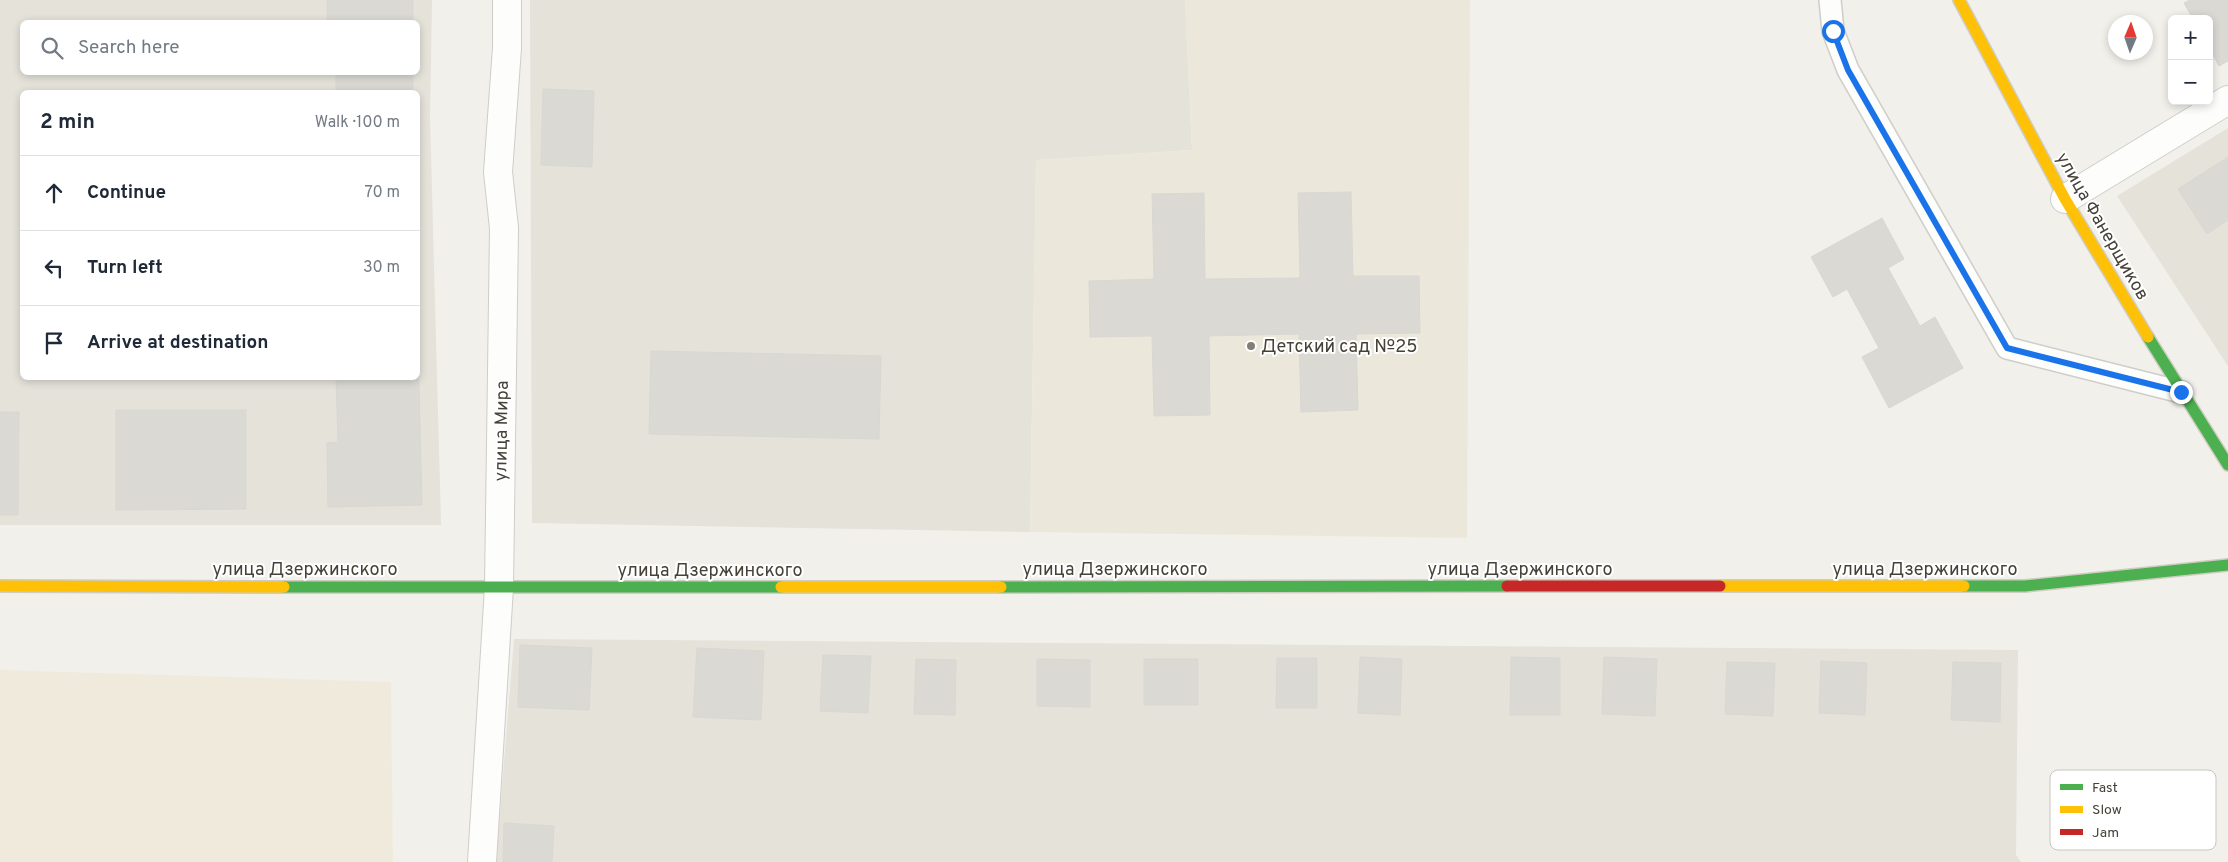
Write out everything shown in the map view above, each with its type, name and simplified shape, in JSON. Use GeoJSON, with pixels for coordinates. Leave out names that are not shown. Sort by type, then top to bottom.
{"type":"FeatureCollection","features":[{"type":"Feature","properties":{"kind":"street","name":"улица Мира"},"geometry":{"type":"LineString","coordinates":[[482,862],[499,588],[504,228],[498,172],[507,48],[507,0]]}},
{"type":"Feature","properties":{"kind":"street","name":"улица Фанерщиков"},"geometry":{"type":"LineString","coordinates":[[1959,0],[2065,199],[2181,392],[2228,465]]}},
{"type":"Feature","properties":{"kind":"street"},"geometry":{"type":"LineString","coordinates":[[2065,199],[2228,100]]}},
{"type":"Feature","properties":{"kind":"street","name":"улица Дзержинского"},"geometry":{"type":"LineString","coordinates":[[0,586],[499,588],[2025,586],[2228,565]]}},
{"type":"Feature","properties":{"kind":"lane"},"geometry":{"type":"LineString","coordinates":[[1830,0],[1833,31],[1848,70],[2007,348],[2181,392]]}},
{"type":"Feature","properties":{"kind":"shaded area"},"geometry":{"type":"Polygon","coordinates":[[[0,0],[432,0],[430,118],[441,525],[0,525],[0,0]]]}},
{"type":"Feature","properties":{"kind":"shaded area"},"geometry":{"type":"Polygon","coordinates":[[[530,0],[1185,0],[1192,150],[1036,160],[1030,532],[532,523],[530,0]]]}},
{"type":"Feature","properties":{"kind":"shaded area","name":"Детский сад №25"},"geometry":{"type":"Polygon","coordinates":[[[1185,0],[1470,0],[1467,538],[1030,532],[1036,160],[1192,150],[1185,0]]]}},
{"type":"Feature","properties":{"kind":"shaded area"},"geometry":{"type":"Polygon","coordinates":[[[2228,128],[2228,366],[2117,196],[2228,128]]]}},
{"type":"Feature","properties":{"kind":"shaded area"},"geometry":{"type":"Polygon","coordinates":[[[514,639],[2018,650],[2016,855],[2021,862],[496,862],[514,639]]]}},
{"type":"Feature","properties":{"kind":"shaded area"},"geometry":{"type":"Polygon","coordinates":[[[0,670],[391,682],[393,862],[0,862],[0,670]]]}},
{"type":"Feature","properties":{"kind":"building"},"geometry":{"type":"Polygon","coordinates":[[[327,0],[413,0],[413,20],[327,20],[327,0]]]}},
{"type":"Feature","properties":{"kind":"building"},"geometry":{"type":"Polygon","coordinates":[[[2190,0],[2228,0],[2228,61],[2219,66],[2213,55],[2213,15],[2191,15],[2184,3],[2190,0]]]}},
{"type":"Feature","properties":{"kind":"building"},"geometry":{"type":"Polygon","coordinates":[[[336,75],[413,75],[413,90],[336,90],[336,75]]]}},
{"type":"Feature","properties":{"kind":"building"},"geometry":{"type":"Polygon","coordinates":[[[543,89],[594,91],[592,167],[541,165],[543,89]]]}},
{"type":"Feature","properties":{"kind":"building"},"geometry":{"type":"Polygon","coordinates":[[[2228,157],[2228,220],[2207,234],[2178,189],[2228,157]]]}},
{"type":"Feature","properties":{"kind":"building"},"geometry":{"type":"Polygon","coordinates":[[[1351,192],[1353,276],[1419,276],[1420,333],[1356,334],[1358,410],[1301,412],[1299,334],[1209,336],[1210,415],[1154,416],[1152,336],[1090,337],[1089,281],[1154,279],[1152,194],[1204,193],[1205,279],[1300,278],[1298,193],[1351,192]]]}},
{"type":"Feature","properties":{"kind":"building"},"geometry":{"type":"Polygon","coordinates":[[[1882,218],[1904,259],[1888,268],[1920,326],[1935,317],[1963,368],[1889,408],[1862,357],[1879,348],[1847,289],[1833,297],[1811,257],[1882,218]]]}},
{"type":"Feature","properties":{"kind":"building"},"geometry":{"type":"Polygon","coordinates":[[[651,351],[881,356],[879,439],[649,434],[651,351]]]}},
{"type":"Feature","properties":{"kind":"building"},"geometry":{"type":"Polygon","coordinates":[[[336,380],[419,380],[422,505],[328,507],[327,443],[338,442],[336,380]]]}},
{"type":"Feature","properties":{"kind":"building"},"geometry":{"type":"Polygon","coordinates":[[[116,410],[246,410],[246,509],[116,510],[116,410]]]}},
{"type":"Feature","properties":{"kind":"building"},"geometry":{"type":"Polygon","coordinates":[[[0,412],[19,412],[18,515],[0,515],[0,412]]]}},
{"type":"Feature","properties":{"kind":"building"},"geometry":{"type":"Polygon","coordinates":[[[520,645],[592,648],[589,710],[518,707],[520,645]]]}},
{"type":"Feature","properties":{"kind":"building"},"geometry":{"type":"Polygon","coordinates":[[[697,648],[764,651],[761,720],[693,717],[697,648]]]}},
{"type":"Feature","properties":{"kind":"building"},"geometry":{"type":"Polygon","coordinates":[[[823,655],[871,656],[868,713],[820,711],[823,655]]]}},
{"type":"Feature","properties":{"kind":"building"},"geometry":{"type":"Polygon","coordinates":[[[1360,657],[1402,659],[1400,715],[1358,713],[1360,657]]]}},
{"type":"Feature","properties":{"kind":"building"},"geometry":{"type":"Polygon","coordinates":[[[1511,657],[1560,658],[1560,715],[1510,715],[1511,657]]]}},
{"type":"Feature","properties":{"kind":"building"},"geometry":{"type":"Polygon","coordinates":[[[1604,657],[1657,659],[1655,716],[1602,714],[1604,657]]]}},
{"type":"Feature","properties":{"kind":"building"},"geometry":{"type":"Polygon","coordinates":[[[1277,658],[1317,658],[1317,708],[1276,708],[1277,658]]]}},
{"type":"Feature","properties":{"kind":"building"},"geometry":{"type":"Polygon","coordinates":[[[916,659],[956,660],[955,715],[914,714],[916,659]]]}},
{"type":"Feature","properties":{"kind":"building"},"geometry":{"type":"Polygon","coordinates":[[[1037,659],[1090,660],[1090,707],[1037,706],[1037,659]]]}},
{"type":"Feature","properties":{"kind":"building"},"geometry":{"type":"Polygon","coordinates":[[[1144,659],[1198,659],[1198,705],[1144,705],[1144,659]]]}},
{"type":"Feature","properties":{"kind":"building"},"geometry":{"type":"Polygon","coordinates":[[[1821,661],[1867,663],[1865,715],[1819,713],[1821,661]]]}},
{"type":"Feature","properties":{"kind":"building"},"geometry":{"type":"Polygon","coordinates":[[[1727,662],[1775,663],[1773,716],[1725,714],[1727,662]]]}},
{"type":"Feature","properties":{"kind":"building"},"geometry":{"type":"Polygon","coordinates":[[[1953,662],[2001,663],[2000,722],[1951,720],[1953,662]]]}},
{"type":"Feature","properties":{"kind":"building"},"geometry":{"type":"Polygon","coordinates":[[[504,823],[554,826],[552,862],[503,862],[504,823]]]}},
{"type":"Feature","properties":{"kind":"traffic: fast"},"geometry":{"type":"LineString","coordinates":[[2148,337],[2228,465]]}},
{"type":"Feature","properties":{"kind":"traffic: fast"},"geometry":{"type":"LineString","coordinates":[[1964,586],[2025,586],[2228,565]]}},
{"type":"Feature","properties":{"kind":"traffic: fast"},"geometry":{"type":"LineString","coordinates":[[1001,587],[1507,586]]}},
{"type":"Feature","properties":{"kind":"traffic: fast"},"geometry":{"type":"LineString","coordinates":[[284,587],[781,587]]}},
{"type":"Feature","properties":{"kind":"traffic: slow"},"geometry":{"type":"LineString","coordinates":[[1959,0],[2065,199],[2148,337]]}},
{"type":"Feature","properties":{"kind":"traffic: slow"},"geometry":{"type":"LineString","coordinates":[[0,586],[284,587]]}},
{"type":"Feature","properties":{"kind":"traffic: slow"},"geometry":{"type":"LineString","coordinates":[[1720,586],[1964,586]]}},
{"type":"Feature","properties":{"kind":"traffic: slow"},"geometry":{"type":"LineString","coordinates":[[781,587],[1001,587]]}},
{"type":"Feature","properties":{"kind":"traffic: jam"},"geometry":{"type":"LineString","coordinates":[[1507,586],[1720,586]]}},
{"type":"Feature","properties":{"kind":"place","name":"Детский сад №25"},"geometry":{"type":"Point","coordinates":[1251,346]}},
{"type":"Feature","properties":{"kind":"route"},"geometry":{"type":"LineString","coordinates":[[1833,31],[1848,70],[2007,348],[2181,392]]}}]}
